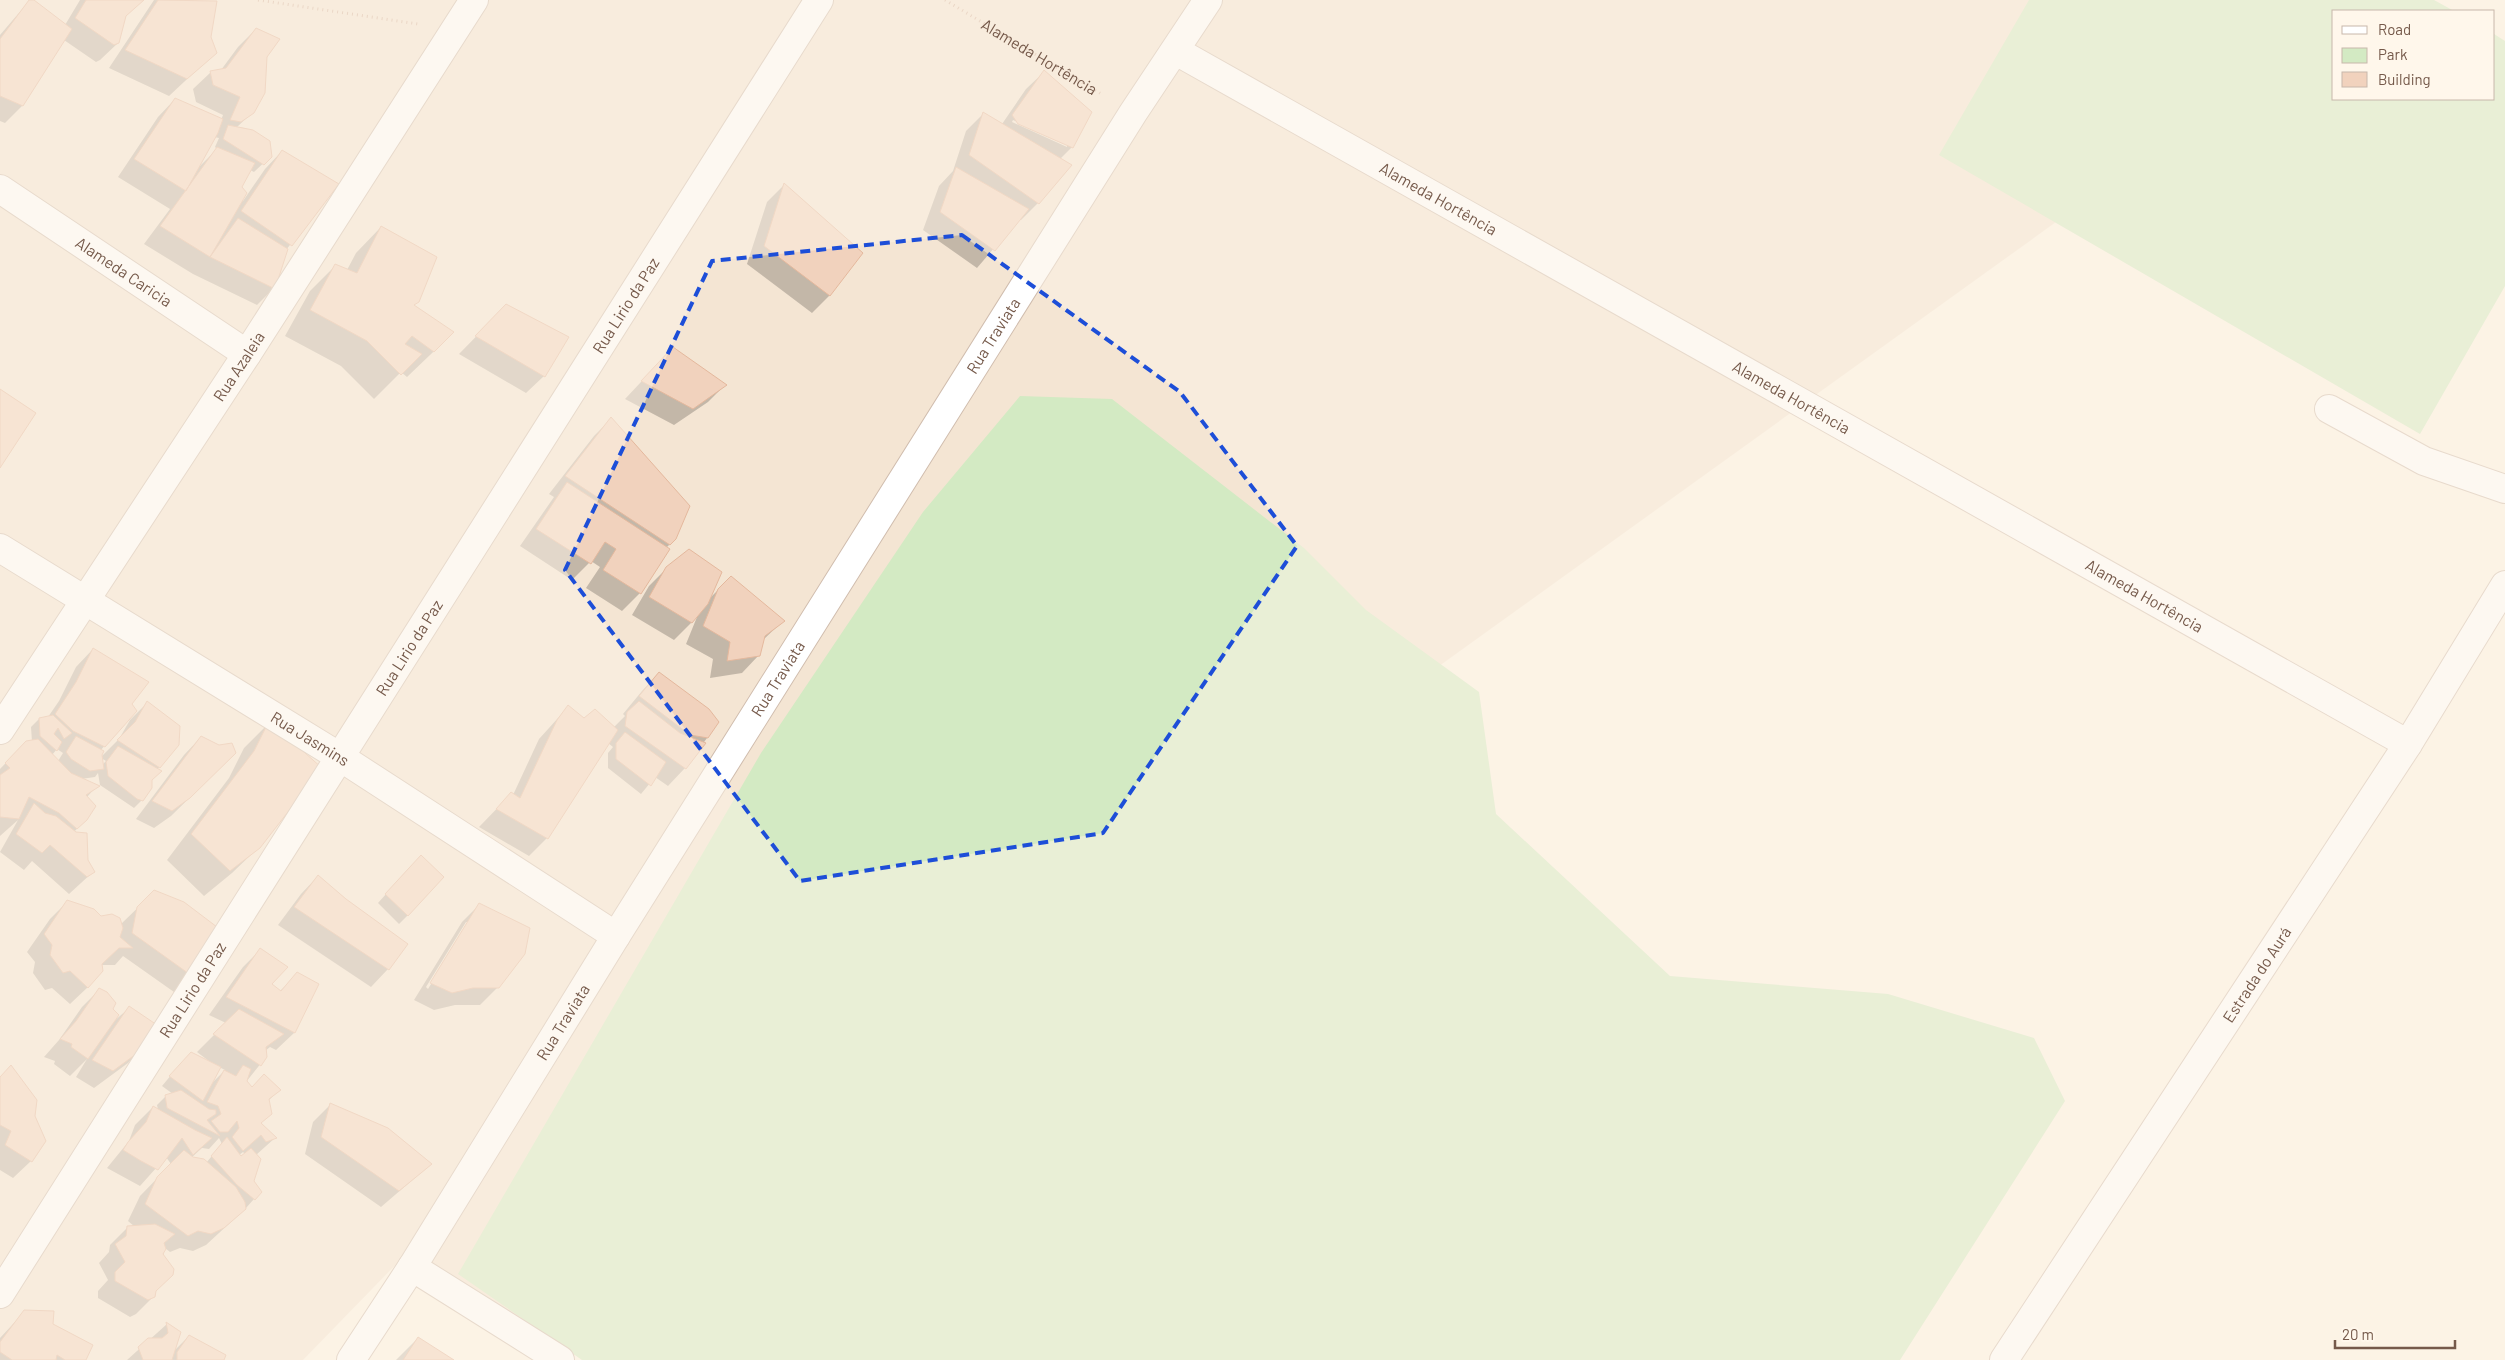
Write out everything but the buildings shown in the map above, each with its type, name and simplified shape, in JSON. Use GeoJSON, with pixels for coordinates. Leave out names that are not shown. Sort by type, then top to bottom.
{"type":"FeatureCollection","features":[{"type":"Feature","properties":{"kind":"street","name":"Rua Azaleia"},"geometry":{"type":"LineString","coordinates":[[0,730],[248,354],[474,0]]}},
{"type":"Feature","properties":{"kind":"street","name":"Rua Lirio da Paz"},"geometry":{"type":"LineString","coordinates":[[0,1294],[819,0]]}},
{"type":"Feature","properties":{"kind":"street","name":"Rua Traviata"},"geometry":{"type":"LineString","coordinates":[[351,1360],[412,1268],[616,936],[1133,113],[1208,0]]}},
{"type":"Feature","properties":{"kind":"street","name":"Alameda Hortência"},"geometry":{"type":"LineString","coordinates":[[1176,50],[2408,744]]}},
{"type":"Feature","properties":{"kind":"street","name":"Alameda Caricia"},"geometry":{"type":"LineString","coordinates":[[0,189],[248,354]]}},
{"type":"Feature","properties":{"kind":"street"},"geometry":{"type":"LineString","coordinates":[[2329,409],[2424,461],[2505,489]]}},
{"type":"Feature","properties":{"kind":"street","name":"Rua Jasmins"},"geometry":{"type":"LineString","coordinates":[[0,548],[340,757],[616,936]]}},
{"type":"Feature","properties":{"kind":"street","name":"Estrada do Aurá"},"geometry":{"type":"LineString","coordinates":[[2004,1360],[2408,744],[2505,585]]}},
{"type":"Feature","properties":{"kind":"street"},"geometry":{"type":"LineString","coordinates":[[412,1268],[560,1360]]}},
{"type":"Feature","properties":{"kind":"path"},"geometry":{"type":"LineString","coordinates":[[258,0],[456,29]]}},
{"type":"Feature","properties":{"kind":"path","name":"Alameda Hortência"},"geometry":{"type":"LineString","coordinates":[[945,0],[1133,113]]}},
{"type":"Feature","properties":{"kind":"highlighted area"},"geometry":{"type":"Polygon","coordinates":[[[962,235],[1180,392],[1297,546],[1103,833],[800,881],[565,570],[712,261],[962,235]]]}},
{"type":"Feature","properties":{"kind":"shaded area"},"geometry":{"type":"Polygon","coordinates":[[[0,0],[2364,0],[2332,10],[2332,23],[829,1105],[569,1360],[407,1253],[303,1360],[0,1360],[0,0]]]}},
{"type":"Feature","properties":{"kind":"green space"},"geometry":{"type":"Polygon","coordinates":[[[2029,0],[2434,0],[2452,10],[2332,10],[2332,100],[2495,100],[2495,35],[2505,41],[2505,286],[2420,434],[1939,155],[2029,0]]]}},
{"type":"Feature","properties":{"kind":"green space"},"geometry":{"type":"Polygon","coordinates":[[[1020,396],[1112,399],[1304,548],[1366,610],[1479,692],[1496,814],[1670,976],[1888,994],[2034,1038],[2065,1101],[1900,1360],[582,1360],[458,1274],[761,753],[923,512],[1020,396]]]}}]}
